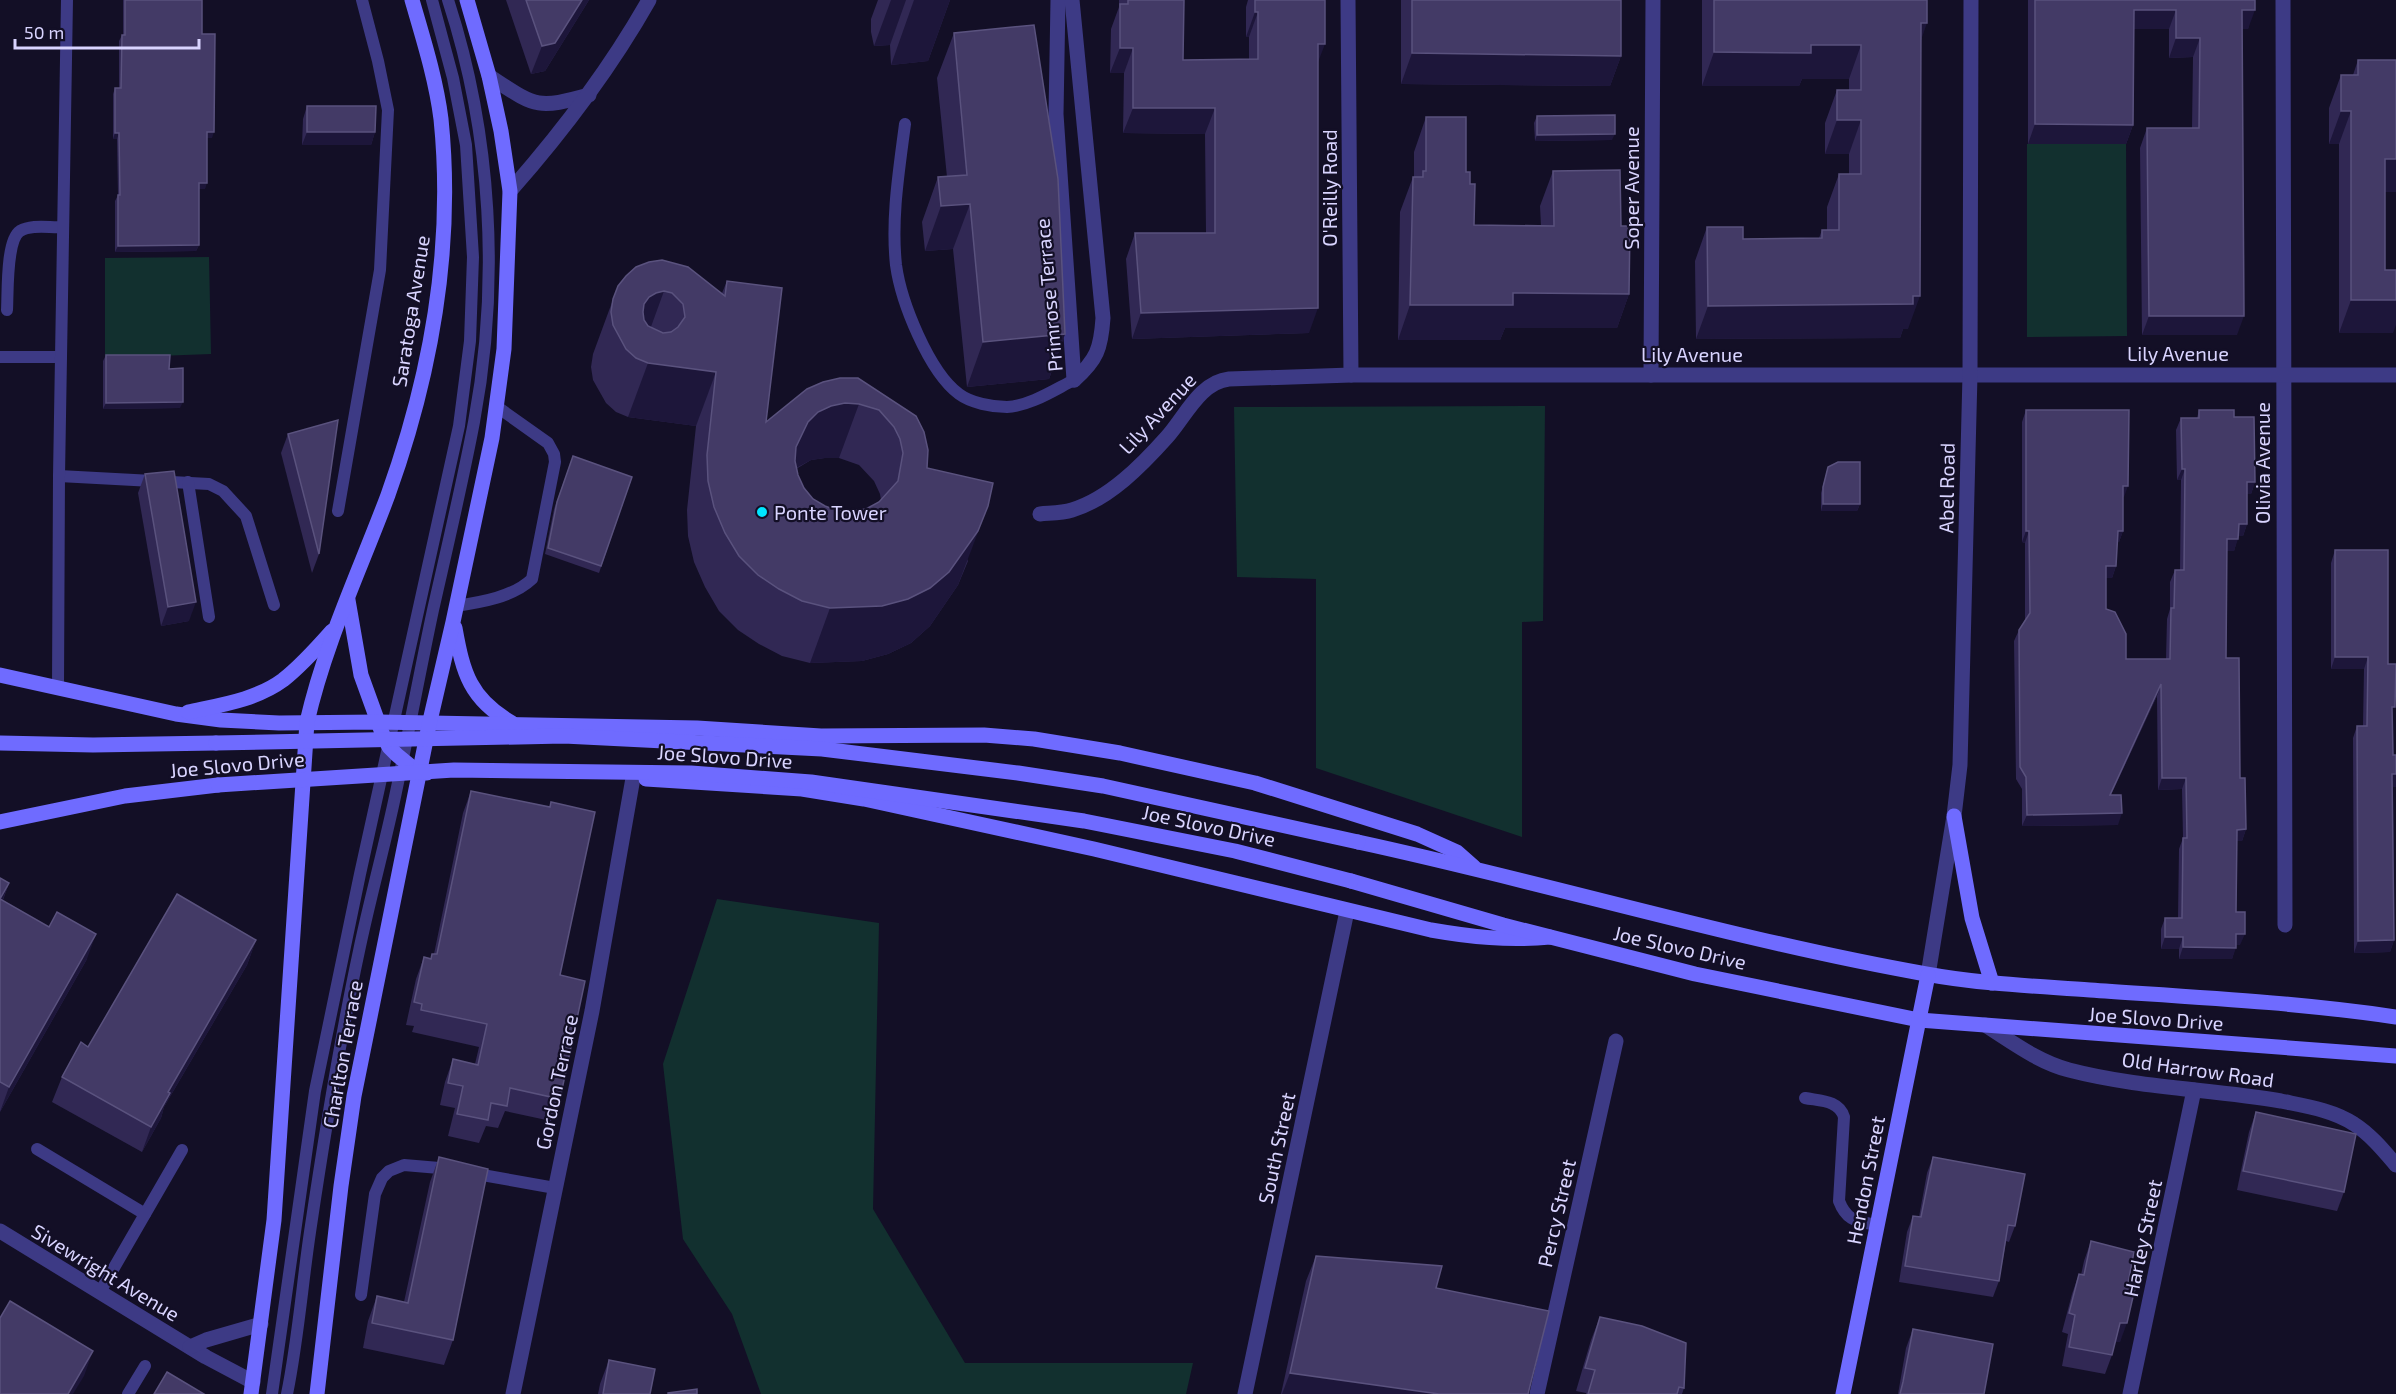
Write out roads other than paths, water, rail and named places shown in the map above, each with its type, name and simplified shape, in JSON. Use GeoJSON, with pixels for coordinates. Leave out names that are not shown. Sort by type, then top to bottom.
{"type":"FeatureCollection","features":[{"type":"Feature","properties":{"kind":"main road","name":"Saratoga Avenue"},"geometry":{"type":"LineString","coordinates":[[307,722],[313,695],[347,596],[388,494],[423,382],[437,302],[445,217],[440,117],[424,42],[412,0]]}},
{"type":"Feature","properties":{"kind":"main road"},"geometry":{"type":"LineString","coordinates":[[429,725],[492,438],[504,349],[510,191],[501,131],[489,76],[467,0]]}},
{"type":"Feature","properties":{"kind":"main road"},"geometry":{"type":"LineString","coordinates":[[347,596],[361,675],[386,723],[389,747],[419,773],[633,778],[802,789],[864,799],[1094,849],[1431,930],[1475,938],[1514,940],[1550,937]]}},
{"type":"Feature","properties":{"kind":"main road"},"geometry":{"type":"LineString","coordinates":[[453,622],[460,657],[470,684],[493,712],[515,724]]}},
{"type":"Feature","properties":{"kind":"main road"},"geometry":{"type":"LineString","coordinates":[[176,714],[236,701],[282,681],[337,626]]}},
{"type":"Feature","properties":{"kind":"main road"},"geometry":{"type":"LineString","coordinates":[[0,675],[176,714],[279,723],[515,724],[697,728],[821,736],[984,735],[1034,739],[1120,753],[1255,783],[1417,834],[1457,852],[1474,867]]}},
{"type":"Feature","properties":{"kind":"main road"},"geometry":{"type":"LineString","coordinates":[[252,1388],[274,1220],[307,722]]}},
{"type":"Feature","properties":{"kind":"main road","name":"Charlton Terrace"},"geometry":{"type":"LineString","coordinates":[[317,1394],[341,1186],[354,1096],[429,725]]}},
{"type":"Feature","properties":{"kind":"main road","name":"Joe Slovo Drive"},"geometry":{"type":"LineString","coordinates":[[0,743],[93,745],[564,736],[822,749],[1103,786],[1474,867],[1764,942],[1928,975],[1992,983],[2245,1000],[2396,1017]]}},
{"type":"Feature","properties":{"kind":"main road","name":"Joe Slovo Drive"},"geometry":{"type":"LineString","coordinates":[[0,822],[124,796],[218,784],[454,770],[691,773],[811,782],[1084,821],[1235,851],[1695,975],[1919,1020],[2396,1056]]}},
{"type":"Feature","properties":{"kind":"main road"},"geometry":{"type":"LineString","coordinates":[[1954,816],[1972,918],[1992,983]]}},
{"type":"Feature","properties":{"kind":"main road","name":"Hendon Street"},"geometry":{"type":"LineString","coordinates":[[1843,1394],[1928,975]]}},
{"type":"Feature","properties":{"kind":"street"},"geometry":{"type":"LineString","coordinates":[[510,191],[566,126],[589,95],[649,0]]}},
{"type":"Feature","properties":{"kind":"street","name":"Primrose Terrace"},"geometry":{"type":"LineString","coordinates":[[1058,0],[1056,114],[1074,380]]}},
{"type":"Feature","properties":{"kind":"street","name":"Primrose Terrace"},"geometry":{"type":"LineString","coordinates":[[1072,0],[1103,318],[1098,351],[1091,366],[1074,380]]}},
{"type":"Feature","properties":{"kind":"street","name":"O'Reilly Road"},"geometry":{"type":"LineString","coordinates":[[1348,0],[1351,375]]}},
{"type":"Feature","properties":{"kind":"street","name":"Soper Avenue"},"geometry":{"type":"LineString","coordinates":[[1651,375],[1653,0]]}},
{"type":"Feature","properties":{"kind":"street","name":"Abel Road"},"geometry":{"type":"LineString","coordinates":[[1928,975],[1960,765],[1970,375],[1971,0]]}},
{"type":"Feature","properties":{"kind":"street","name":"Olivia Avenue"},"geometry":{"type":"LineString","coordinates":[[2283,0],[2285,925]]}},
{"type":"Feature","properties":{"kind":"street"},"geometry":{"type":"LineString","coordinates":[[489,76],[521,97],[544,105],[589,95]]}},
{"type":"Feature","properties":{"kind":"street","name":"Lily Avenue"},"geometry":{"type":"LineString","coordinates":[[1040,514],[1072,510],[1104,494],[1167,437],[1203,392],[1216,382],[1230,379],[1351,375],[2396,375]]}},
{"type":"Feature","properties":{"kind":"street","name":"Gordon Terrace"},"geometry":{"type":"LineString","coordinates":[[513,1394],[592,1011],[633,778]]}},
{"type":"Feature","properties":{"kind":"street","name":"South Street"},"geometry":{"type":"LineString","coordinates":[[1245,1394],[1347,911]]}},
{"type":"Feature","properties":{"kind":"street","name":"Old Harrow Road"},"geometry":{"type":"LineString","coordinates":[[1985,1026],[2046,1063],[2062,1068],[2099,1076],[2194,1090],[2253,1096],[2302,1105],[2338,1115],[2355,1124],[2396,1166]]}},
{"type":"Feature","properties":{"kind":"street","name":"Percy Street"},"geometry":{"type":"LineString","coordinates":[[1537,1394],[1616,1041]]}},
{"type":"Feature","properties":{"kind":"street","name":"Harley Street"},"geometry":{"type":"LineString","coordinates":[[2130,1394],[2194,1090]]}},
{"type":"Feature","properties":{"kind":"street","name":"Sivewright Avenue"},"geometry":{"type":"LineString","coordinates":[[0,1231],[190,1347],[252,1388]]}},
{"type":"Feature","properties":{"kind":"street","name":"Sivewright Avenue"},"geometry":{"type":"LineString","coordinates":[[190,1347],[261,1324]]}},
{"type":"Feature","properties":{"kind":"lane"},"geometry":{"type":"LineString","coordinates":[[58,688],[59,476],[68,0]]}},
{"type":"Feature","properties":{"kind":"lane"},"geometry":{"type":"LineString","coordinates":[[338,511],[380,270],[388,110],[362,0]]}},
{"type":"Feature","properties":{"kind":"lane"},"geometry":{"type":"LineString","coordinates":[[386,723],[459,426],[470,341],[473,257],[466,145],[453,78],[432,0]]}},
{"type":"Feature","properties":{"kind":"lane"},"geometry":{"type":"LineString","coordinates":[[288,1394],[332,1088],[360,946],[475,420],[484,339],[488,270],[484,158],[467,69],[448,0]]}},
{"type":"Feature","properties":{"kind":"lane"},"geometry":{"type":"LineString","coordinates":[[905,124],[895,210],[896,266],[906,304],[922,345],[946,383],[970,400],[1006,407],[1023,404],[1074,380]]}},
{"type":"Feature","properties":{"kind":"lane"},"geometry":{"type":"LineString","coordinates":[[8,310],[11,244],[18,232],[30,228],[63,227]]}},
{"type":"Feature","properties":{"kind":"lane"},"geometry":{"type":"LineString","coordinates":[[0,357],[61,357]]}},
{"type":"Feature","properties":{"kind":"lane"},"geometry":{"type":"LineString","coordinates":[[456,606],[476,603],[514,591],[532,579],[555,462],[554,453],[548,443],[496,406]]}},
{"type":"Feature","properties":{"kind":"lane"},"geometry":{"type":"LineString","coordinates":[[59,476],[188,482],[209,484],[223,490],[246,516],[274,605]]}},
{"type":"Feature","properties":{"kind":"lane"},"geometry":{"type":"LineString","coordinates":[[188,482],[209,617]]}},
{"type":"Feature","properties":{"kind":"lane"},"geometry":{"type":"LineString","coordinates":[[272,1394],[315,1091],[389,747]]}},
{"type":"Feature","properties":{"kind":"lane"},"geometry":{"type":"LineString","coordinates":[[1805,1098],[1836,1105],[1841,1109],[1844,1117],[1839,1201],[1844,1213],[1852,1219],[1877,1225]]}},
{"type":"Feature","properties":{"kind":"lane"},"geometry":{"type":"LineString","coordinates":[[37,1149],[145,1214]]}},
{"type":"Feature","properties":{"kind":"lane"},"geometry":{"type":"LineString","coordinates":[[100,1292],[182,1150]]}},
{"type":"Feature","properties":{"kind":"lane"},"geometry":{"type":"LineString","coordinates":[[362,1295],[375,1194],[382,1178],[389,1171],[404,1165],[442,1167],[555,1188]]}},
{"type":"Feature","properties":{"kind":"lane"},"geometry":{"type":"LineString","coordinates":[[128,1394],[145,1366]]}},
{"type":"Feature","properties":{"kind":"place","name":"Ponte Tower"},"geometry":{"type":"Point","coordinates":[762,512]}}]}
